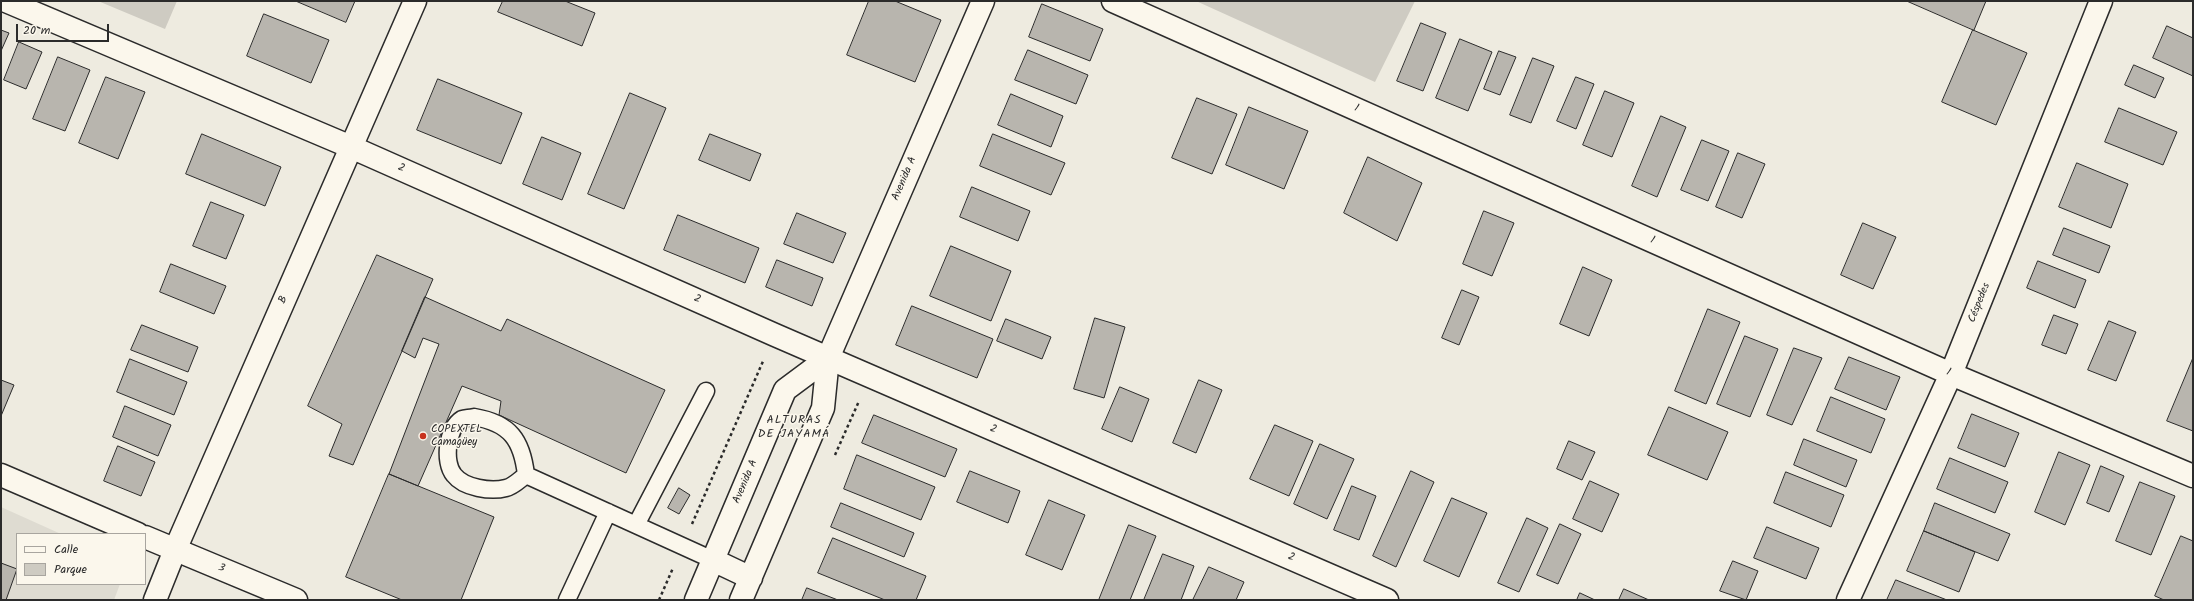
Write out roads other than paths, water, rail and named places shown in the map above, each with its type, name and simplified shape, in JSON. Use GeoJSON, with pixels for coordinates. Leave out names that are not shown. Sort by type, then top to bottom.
{"type":"FeatureCollection","features":[{"type":"Feature","properties":{"kind":"street","name":"2"},"geometry":{"type":"LineString","coordinates":[[6,1],[351,147],[775,335],[1387,600]]}},
{"type":"Feature","properties":{"kind":"street","name":"B"},"geometry":{"type":"LineString","coordinates":[[155,600],[175,550],[415,1]]}},
{"type":"Feature","properties":{"kind":"street","name":"Avenida A"},"geometry":{"type":"LineString","coordinates":[[741,600],[823,408],[828,358],[983,1]]}},
{"type":"Feature","properties":{"kind":"street","name":"1"},"geometry":{"type":"LineString","coordinates":[[1112,1],[1951,374],[2193,476]]}},
{"type":"Feature","properties":{"kind":"street","name":"Céspedes"},"geometry":{"type":"LineString","coordinates":[[1848,600],[1951,374],[2102,1]]}},
{"type":"Feature","properties":{"kind":"street","name":"Avenida A"},"geometry":{"type":"LineString","coordinates":[[696,600],[785,390],[828,358]]}},
{"type":"Feature","properties":{"kind":"street"},"geometry":{"type":"LineString","coordinates":[[1,475],[136,533]]}},
{"type":"Feature","properties":{"kind":"street","name":"3"},"geometry":{"type":"LineString","coordinates":[[146,537],[296,600]]}},
{"type":"Feature","properties":{"kind":"street"},"geometry":{"type":"LineString","coordinates":[[713,560],[751,578]]}},
{"type":"Feature","properties":{"kind":"lane"},"geometry":{"type":"LineString","coordinates":[[636,525],[706,391]]}},
{"type":"Feature","properties":{"kind":"lane"},"geometry":{"type":"LineString","coordinates":[[474,417],[488,419],[500,424],[512,433],[523,454],[526,474],[516,484],[506,488],[492,490],[463,482],[454,475],[448,453],[453,429],[462,419],[474,417]]}},
{"type":"Feature","properties":{"kind":"lane"},"geometry":{"type":"LineString","coordinates":[[526,474],[713,560]]}},
{"type":"Feature","properties":{"kind":"lane"},"geometry":{"type":"LineString","coordinates":[[567,600],[608,512]]}},
{"type":"Feature","properties":{"kind":"place","name":"COPEXTEL Camagüey"},"geometry":{"type":"Point","coordinates":[423,436]}},
{"type":"Feature","properties":{"kind":"district","name":"ALTURAS DE JAYAMÁ"},"geometry":{"type":"Point","coordinates":[794,428]}}]}
